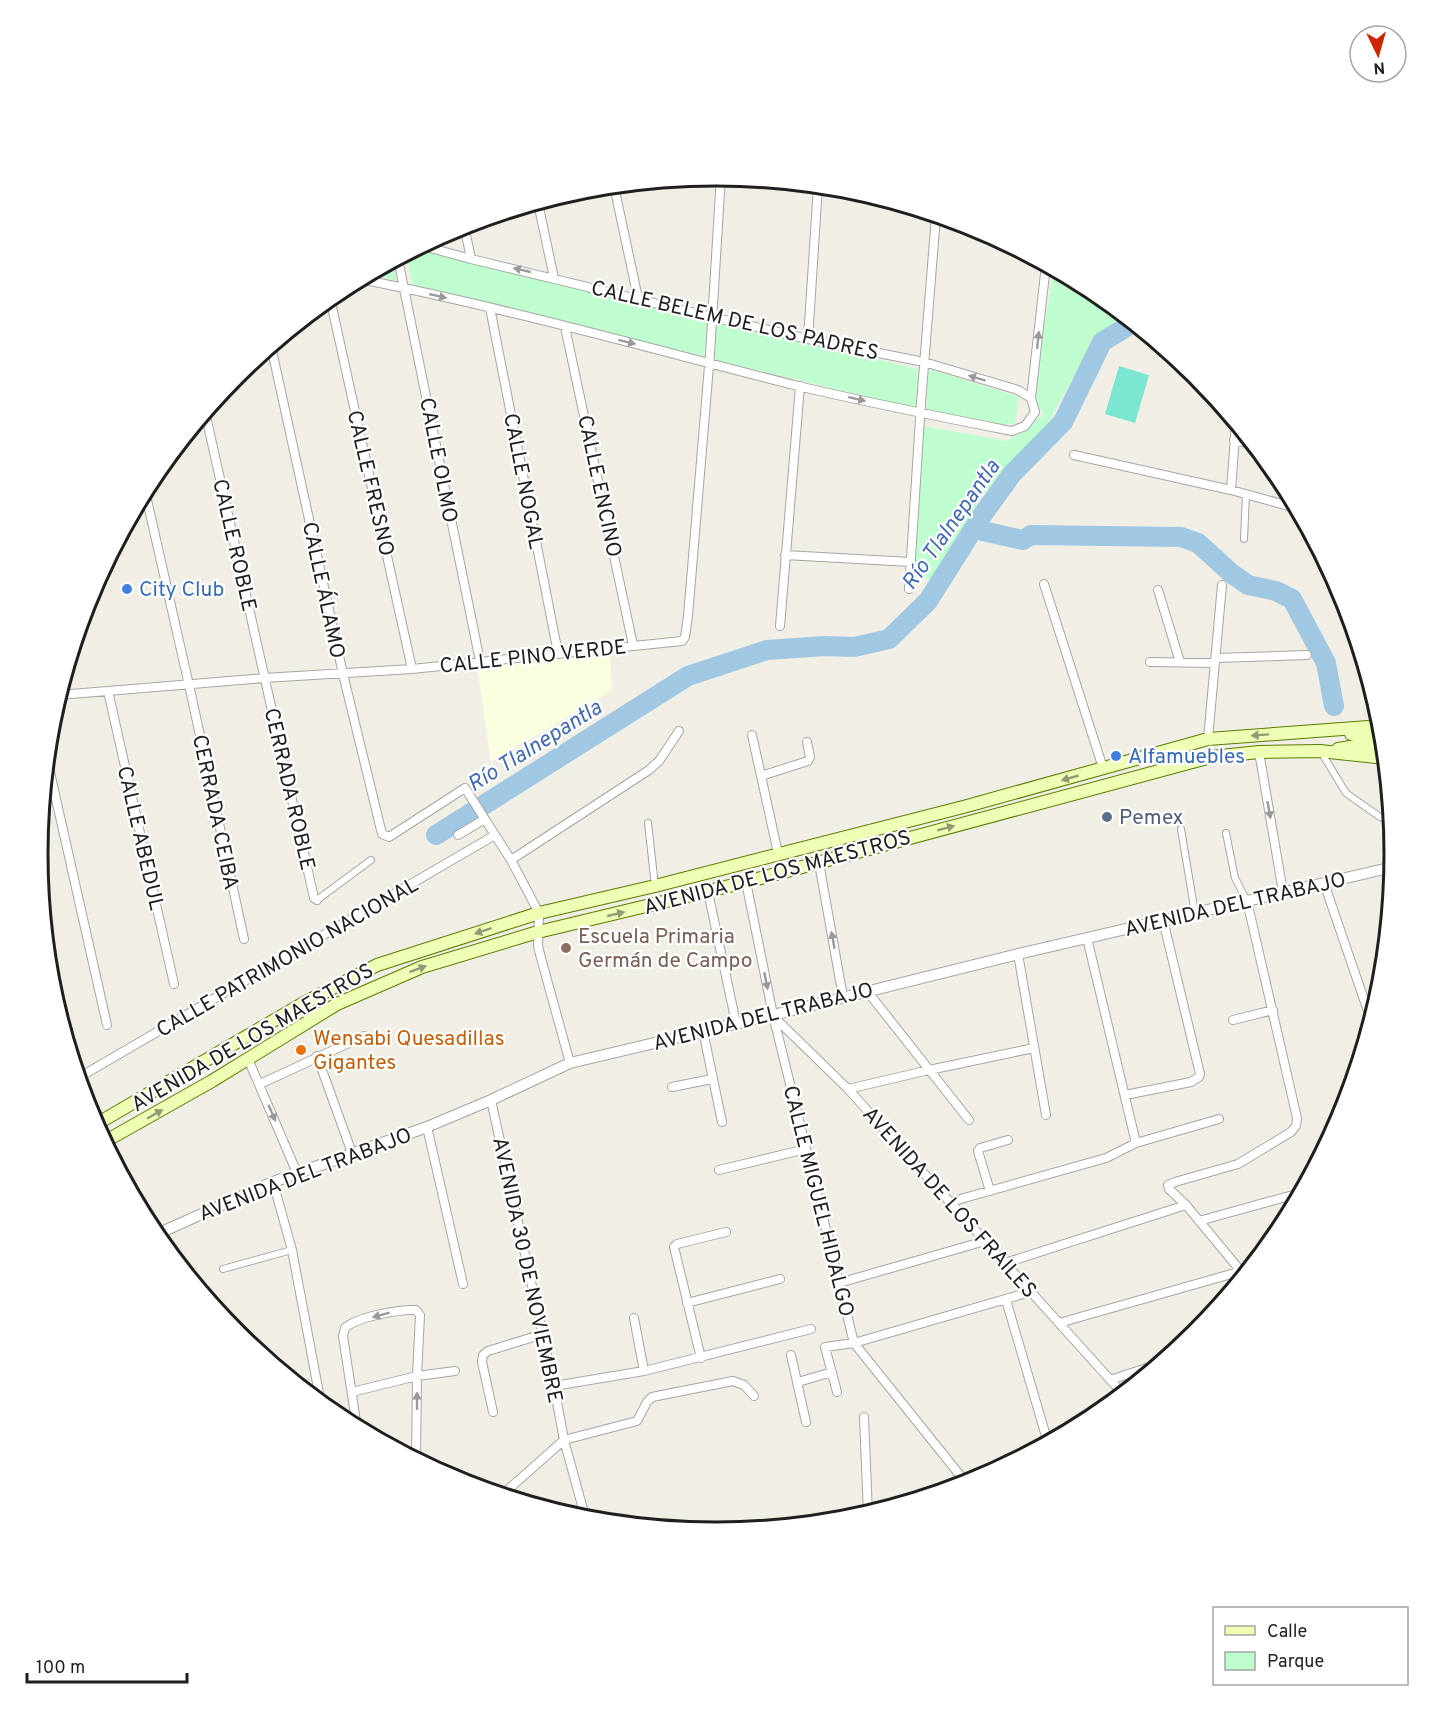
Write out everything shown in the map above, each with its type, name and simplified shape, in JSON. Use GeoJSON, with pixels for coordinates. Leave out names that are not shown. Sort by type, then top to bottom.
{"type":"FeatureCollection","features":[{"type":"Feature","properties":{"kind":"main road","name":"AVENIDA DE LOS MAESTROS"},"geometry":{"type":"LineString","coordinates":[[104,1121],[302,1004],[377,965],[538,913],[655,886],[967,806],[1208,739],[1371,727]]}},
{"type":"Feature","properties":{"kind":"main road","name":"AVENIDA DE LOS MAESTROS"},"geometry":{"type":"LineString","coordinates":[[1318,732],[1363,740],[1372,733]]}},
{"type":"Feature","properties":{"kind":"main road"},"geometry":{"type":"LineString","coordinates":[[1320,751],[1363,740],[1374,744]]}},
{"type":"Feature","properties":{"kind":"main road","name":"AVENIDA DE LOS MAESTROS"},"geometry":{"type":"LineString","coordinates":[[111,1138],[338,1004],[422,967],[538,932],[708,892],[1161,768],[1210,757],[1260,752],[1320,751],[1377,758]]}},
{"type":"Feature","properties":{"kind":"street","name":"CALLE PINO VERDE"},"geometry":{"type":"LineString","coordinates":[[68,695],[264,678],[412,669],[679,642],[685,637],[709,363],[720,186]]}},
{"type":"Feature","properties":{"kind":"street"},"geometry":{"type":"LineString","coordinates":[[616,194],[638,298]]}},
{"type":"Feature","properties":{"kind":"street"},"geometry":{"type":"LineString","coordinates":[[808,339],[817,194]]}},
{"type":"Feature","properties":{"kind":"street"},"geometry":{"type":"LineString","coordinates":[[540,210],[554,278]]}},
{"type":"Feature","properties":{"kind":"street"},"geometry":{"type":"LineString","coordinates":[[909,589],[935,224]]}},
{"type":"Feature","properties":{"kind":"street"},"geometry":{"type":"LineString","coordinates":[[466,235],[471,259]]}},
{"type":"Feature","properties":{"kind":"street","name":"CALLE BELEM DE LOS PADRES"},"geometry":{"type":"LineString","coordinates":[[434,249],[712,317],[924,362],[1018,390],[1032,398]]}},
{"type":"Feature","properties":{"kind":"street","name":"CALLE OLMO"},"geometry":{"type":"LineString","coordinates":[[400,267],[480,661]]}},
{"type":"Feature","properties":{"kind":"street"},"geometry":{"type":"LineString","coordinates":[[373,282],[490,308],[800,386],[1012,431],[1025,426],[1035,412],[1032,398],[1045,273]]}},
{"type":"Feature","properties":{"kind":"street","name":"CALLE FRESNO"},"geometry":{"type":"LineString","coordinates":[[332,308],[412,669]]}},
{"type":"Feature","properties":{"kind":"street","name":"CALLE NOGAL"},"geometry":{"type":"LineString","coordinates":[[490,308],[558,653]]}},
{"type":"Feature","properties":{"kind":"street","name":"CALLE ENCINO"},"geometry":{"type":"LineString","coordinates":[[566,327],[633,645]]}},
{"type":"Feature","properties":{"kind":"street","name":"CALLE ÁLAMO"},"geometry":{"type":"LineString","coordinates":[[273,355],[343,674],[382,834],[389,837],[465,788],[483,816]]}},
{"type":"Feature","properties":{"kind":"street"},"geometry":{"type":"LineString","coordinates":[[780,626],[800,386]]}},
{"type":"Feature","properties":{"kind":"street","name":"CALLE ROBLE"},"geometry":{"type":"LineString","coordinates":[[207,422],[264,678]]}},
{"type":"Feature","properties":{"kind":"street"},"geometry":{"type":"LineString","coordinates":[[1231,490],[1235,434]]}},
{"type":"Feature","properties":{"kind":"street"},"geometry":{"type":"LineString","coordinates":[[1234,440],[1241,441]]}},
{"type":"Feature","properties":{"kind":"street"},"geometry":{"type":"LineString","coordinates":[[1074,455],[1231,490],[1285,505]]}},
{"type":"Feature","properties":{"kind":"street"},"geometry":{"type":"LineString","coordinates":[[1244,539],[1246,494]]}},
{"type":"Feature","properties":{"kind":"street","name":"CERRADA CEIBA"},"geometry":{"type":"LineString","coordinates":[[148,503],[244,939]]}},
{"type":"Feature","properties":{"kind":"street"},"geometry":{"type":"LineString","coordinates":[[785,555],[911,562]]}},
{"type":"Feature","properties":{"kind":"street"},"geometry":{"type":"LineString","coordinates":[[1044,584],[1103,768]]}},
{"type":"Feature","properties":{"kind":"street"},"geometry":{"type":"LineString","coordinates":[[1208,739],[1222,585]]}},
{"type":"Feature","properties":{"kind":"street"},"geometry":{"type":"LineString","coordinates":[[1158,590],[1180,662]]}},
{"type":"Feature","properties":{"kind":"street"},"geometry":{"type":"LineString","coordinates":[[1150,662],[1216,661],[1307,655]]}},
{"type":"Feature","properties":{"kind":"street","name":"CERRADA ROBLE"},"geometry":{"type":"LineString","coordinates":[[264,678],[316,900]]}},
{"type":"Feature","properties":{"kind":"street","name":"CALLE ABEDUL"},"geometry":{"type":"LineString","coordinates":[[108,691],[174,984]]}},
{"type":"Feature","properties":{"kind":"street"},"geometry":{"type":"LineString","coordinates":[[511,860],[649,771],[659,761],[679,731]]}},
{"type":"Feature","properties":{"kind":"street"},"geometry":{"type":"LineString","coordinates":[[752,735],[778,853]]}},
{"type":"Feature","properties":{"kind":"street"},"geometry":{"type":"LineString","coordinates":[[761,776],[808,760],[810,757],[807,742]]}},
{"type":"Feature","properties":{"kind":"street"},"geometry":{"type":"LineString","coordinates":[[1320,751],[1346,794],[1383,818]]}},
{"type":"Feature","properties":{"kind":"street"},"geometry":{"type":"LineString","coordinates":[[1260,752],[1283,892]]}},
{"type":"Feature","properties":{"kind":"street"},"geometry":{"type":"LineString","coordinates":[[52,782],[107,1025]]}},
{"type":"Feature","properties":{"kind":"street"},"geometry":{"type":"LineString","coordinates":[[458,835],[483,816],[511,860],[538,913],[541,958],[570,1063]]}},
{"type":"Feature","properties":{"kind":"street"},"geometry":{"type":"LineString","coordinates":[[648,823],[655,886]]}},
{"type":"Feature","properties":{"kind":"street"},"geometry":{"type":"LineString","coordinates":[[1180,829],[1195,913]]}},
{"type":"Feature","properties":{"kind":"street"},"geometry":{"type":"LineString","coordinates":[[1226,833],[1235,878],[1246,901],[1273,1010],[1297,1118],[1296,1126],[1291,1132],[1238,1164],[1168,1185],[1169,1189],[1241,1267]]}},
{"type":"Feature","properties":{"kind":"street","name":"CALLE PATRIMONIO NACIONAL"},"geometry":{"type":"LineString","coordinates":[[85,1074],[495,835]]}},
{"type":"Feature","properties":{"kind":"street","name":"CALLE PATRIMONIO NACIONAL"},"geometry":{"type":"LineString","coordinates":[[316,900],[371,860]]}},
{"type":"Feature","properties":{"kind":"street"},"geometry":{"type":"LineString","coordinates":[[819,863],[843,998]]}},
{"type":"Feature","properties":{"kind":"street","name":"AVENIDA DEL TRABAJO"},"geometry":{"type":"LineString","coordinates":[[164,1231],[273,1182],[427,1126],[491,1100],[570,1063],[1018,954],[1384,869]]}},
{"type":"Feature","properties":{"kind":"street","name":"CALLE MIGUEL HIDALGO"},"geometry":{"type":"LineString","coordinates":[[746,882],[773,1015],[854,1343],[961,1476]]}},
{"type":"Feature","properties":{"kind":"street"},"geometry":{"type":"LineString","coordinates":[[1324,883],[1366,1006]]}},
{"type":"Feature","properties":{"kind":"street"},"geometry":{"type":"LineString","coordinates":[[708,892],[736,1023]]}},
{"type":"Feature","properties":{"kind":"street"},"geometry":{"type":"LineString","coordinates":[[1125,1095],[1191,1082],[1200,1074],[1163,920]]}},
{"type":"Feature","properties":{"kind":"street"},"geometry":{"type":"LineString","coordinates":[[1087,938],[1136,1143]]}},
{"type":"Feature","properties":{"kind":"street"},"geometry":{"type":"LineString","coordinates":[[1018,954],[1046,1115]]}},
{"type":"Feature","properties":{"kind":"street"},"geometry":{"type":"LineString","coordinates":[[867,991],[969,1120]]}},
{"type":"Feature","properties":{"kind":"street"},"geometry":{"type":"LineString","coordinates":[[1233,1020],[1273,1010]]}},
{"type":"Feature","properties":{"kind":"street","name":"AVENIDA DE LOS FRAILES"},"geometry":{"type":"LineString","coordinates":[[773,1015],[848,1089],[1117,1388]]}},
{"type":"Feature","properties":{"kind":"street"},"geometry":{"type":"LineString","coordinates":[[703,1031],[722,1122]]}},
{"type":"Feature","properties":{"kind":"street"},"geometry":{"type":"LineString","coordinates":[[260,1084],[364,1035]]}},
{"type":"Feature","properties":{"kind":"street"},"geometry":{"type":"LineString","coordinates":[[848,1089],[1034,1048]]}},
{"type":"Feature","properties":{"kind":"street"},"geometry":{"type":"LineString","coordinates":[[317,1056],[352,1153]]}},
{"type":"Feature","properties":{"kind":"street"},"geometry":{"type":"LineString","coordinates":[[248,1059],[297,1173]]}},
{"type":"Feature","properties":{"kind":"street"},"geometry":{"type":"LineString","coordinates":[[672,1087],[712,1079]]}},
{"type":"Feature","properties":{"kind":"street","name":"AVENIDA 30 DE NOVIEMBRE"},"geometry":{"type":"LineString","coordinates":[[491,1100],[543,1334],[557,1385],[564,1440],[583,1509]]}},
{"type":"Feature","properties":{"kind":"street"},"geometry":{"type":"LineString","coordinates":[[950,1202],[1106,1158],[1136,1143],[1219,1119]]}},
{"type":"Feature","properties":{"kind":"street"},"geometry":{"type":"LineString","coordinates":[[427,1126],[463,1284]]}},
{"type":"Feature","properties":{"kind":"street"},"geometry":{"type":"LineString","coordinates":[[990,1191],[978,1151],[980,1148],[1008,1140]]}},
{"type":"Feature","properties":{"kind":"street"},"geometry":{"type":"LineString","coordinates":[[719,1170],[806,1149]]}},
{"type":"Feature","properties":{"kind":"street"},"geometry":{"type":"LineString","coordinates":[[273,1182],[292,1250],[319,1391]]}},
{"type":"Feature","properties":{"kind":"street"},"geometry":{"type":"LineString","coordinates":[[1199,1221],[1291,1196]]}},
{"type":"Feature","properties":{"kind":"street"},"geometry":{"type":"LineString","coordinates":[[1005,1263],[1186,1205]]}},
{"type":"Feature","properties":{"kind":"street"},"geometry":{"type":"LineString","coordinates":[[701,1358],[674,1247],[677,1244],[726,1232]]}},
{"type":"Feature","properties":{"kind":"street"},"geometry":{"type":"LineString","coordinates":[[839,1283],[985,1242]]}},
{"type":"Feature","properties":{"kind":"street"},"geometry":{"type":"LineString","coordinates":[[223,1269],[292,1250]]}},
{"type":"Feature","properties":{"kind":"street"},"geometry":{"type":"LineString","coordinates":[[1059,1323],[1235,1275]]}},
{"type":"Feature","properties":{"kind":"street"},"geometry":{"type":"LineString","coordinates":[[687,1303],[780,1279]]}},
{"type":"Feature","properties":{"kind":"street"},"geometry":{"type":"LineString","coordinates":[[837,1392],[825,1347],[854,1343],[1030,1293]]}},
{"type":"Feature","properties":{"kind":"street"},"geometry":{"type":"LineString","coordinates":[[1006,1300],[1046,1435]]}},
{"type":"Feature","properties":{"kind":"street"},"geometry":{"type":"LineString","coordinates":[[355,1416],[343,1335],[345,1328],[350,1324],[388,1313],[418,1311],[420,1315],[416,1451]]}},
{"type":"Feature","properties":{"kind":"street"},"geometry":{"type":"LineString","coordinates":[[634,1318],[645,1371]]}},
{"type":"Feature","properties":{"kind":"street"},"geometry":{"type":"LineString","coordinates":[[557,1385],[645,1371],[811,1329]]}},
{"type":"Feature","properties":{"kind":"street"},"geometry":{"type":"LineString","coordinates":[[493,1412],[482,1362],[483,1355],[488,1351],[543,1334]]}},
{"type":"Feature","properties":{"kind":"street"},"geometry":{"type":"LineString","coordinates":[[791,1355],[806,1422]]}},
{"type":"Feature","properties":{"kind":"street"},"geometry":{"type":"LineString","coordinates":[[1110,1380],[1140,1370]]}},
{"type":"Feature","properties":{"kind":"street"},"geometry":{"type":"LineString","coordinates":[[352,1392],[417,1376],[455,1371]]}},
{"type":"Feature","properties":{"kind":"street"},"geometry":{"type":"LineString","coordinates":[[798,1382],[832,1372]]}},
{"type":"Feature","properties":{"kind":"street"},"geometry":{"type":"LineString","coordinates":[[508,1489],[564,1440],[637,1422],[652,1397],[733,1382],[744,1385],[754,1396]]}},
{"type":"Feature","properties":{"kind":"street"},"geometry":{"type":"LineString","coordinates":[[864,1417],[868,1505]]}},
{"type":"Feature","properties":{"kind":"shaded area"},"geometry":{"type":"Polygon","coordinates":[[[1119,366],[1149,375],[1135,423],[1105,414],[1119,366]]]}},
{"type":"Feature","properties":{"kind":"shaded area"},"geometry":{"type":"Polygon","coordinates":[[[610,655],[612,690],[491,762],[477,664],[610,655]]]}},
{"type":"Feature","properties":{"kind":"green space"},"geometry":{"type":"Polygon","coordinates":[[[430,251],[707,319],[704,356],[413,286],[408,262],[430,251]]]}},
{"type":"Feature","properties":{"kind":"green space"},"geometry":{"type":"Polygon","coordinates":[[[395,269],[397,281],[381,277],[395,269]]]}},
{"type":"Feature","properties":{"kind":"green space"},"geometry":{"type":"Polygon","coordinates":[[[1053,278],[1118,321],[1091,339],[1084,357],[1047,425],[982,496],[932,579],[912,578],[923,426],[1007,441],[1044,414],[1032,398],[1053,278]]]}},
{"type":"Feature","properties":{"kind":"green space"},"geometry":{"type":"Polygon","coordinates":[[[716,321],[918,369],[915,408],[711,359],[716,321]]]}},
{"type":"Feature","properties":{"kind":"green space"},"geometry":{"type":"Polygon","coordinates":[[[929,369],[1019,397],[1015,424],[1001,424],[926,410],[929,369]]]}},
{"type":"Feature","properties":{"kind":"waterway","name":"Río Tlalnepantla"},"geometry":{"type":"LineString","coordinates":[[436,835],[688,676],[767,650],[825,646],[854,647],[889,639],[928,601],[981,517],[1012,474],[1063,422],[1102,342],[1126,327]]}},
{"type":"Feature","properties":{"kind":"waterway"},"geometry":{"type":"LineString","coordinates":[[974,529],[1023,540],[1031,535],[1181,537],[1198,543],[1248,585],[1276,591],[1292,599],[1326,663],[1334,706]]}},
{"type":"Feature","properties":{"kind":"place","name":"City Club"},"geometry":{"type":"Point","coordinates":[127,589]}},
{"type":"Feature","properties":{"kind":"place","name":"Alfamuebles"},"geometry":{"type":"Point","coordinates":[1116,756]}},
{"type":"Feature","properties":{"kind":"place","name":"Pemex"},"geometry":{"type":"Point","coordinates":[1107,817]}},
{"type":"Feature","properties":{"kind":"place","name":"Escuela Primaria Germán de Campo"},"geometry":{"type":"Point","coordinates":[566,948]}},
{"type":"Feature","properties":{"kind":"place","name":"Wensabi Quesadillas Gigantes"},"geometry":{"type":"Point","coordinates":[301,1050]}}]}
